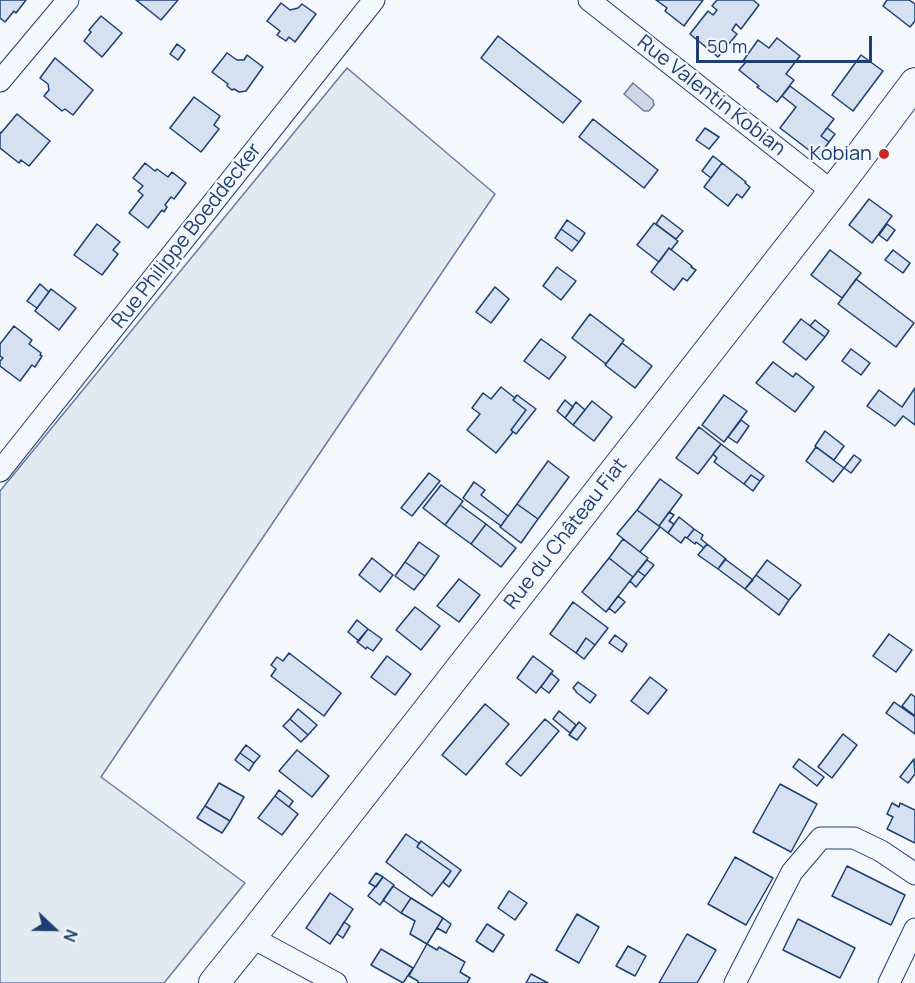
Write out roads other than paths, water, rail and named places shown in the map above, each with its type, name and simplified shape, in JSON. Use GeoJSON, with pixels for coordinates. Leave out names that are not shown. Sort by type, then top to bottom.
{"type":"FeatureCollection","features":[{"type":"Feature","properties":{"kind":"street"},"geometry":{"type":"LineString","coordinates":[[0,81],[68,0]]}},
{"type":"Feature","properties":{"kind":"street","name":"Rue Philippe Boeddecker"},"geometry":{"type":"LineString","coordinates":[[0,471],[374,0]]}},
{"type":"Feature","properties":{"kind":"street","name":"Rue Valentin Kobian"},"geometry":{"type":"LineString","coordinates":[[590,0],[833,192]]}},
{"type":"Feature","properties":{"kind":"street","name":"Rue du Château Fiat"},"geometry":{"type":"LineString","coordinates":[[214,983],[833,192],[915,83]]}},
{"type":"Feature","properties":{"kind":"street"},"geometry":{"type":"LineString","coordinates":[[735,983],[792,872],[821,838],[854,838],[881,851],[915,874]]}},
{"type":"Feature","properties":{"kind":"street"},"geometry":{"type":"LineString","coordinates":[[889,983],[915,928]]}},
{"type":"Feature","properties":{"kind":"street"},"geometry":{"type":"LineString","coordinates":[[251,937],[336,983]]}},
{"type":"Feature","properties":{"kind":"place","name":"Kobian"},"geometry":{"type":"Point","coordinates":[884,154]}}]}
